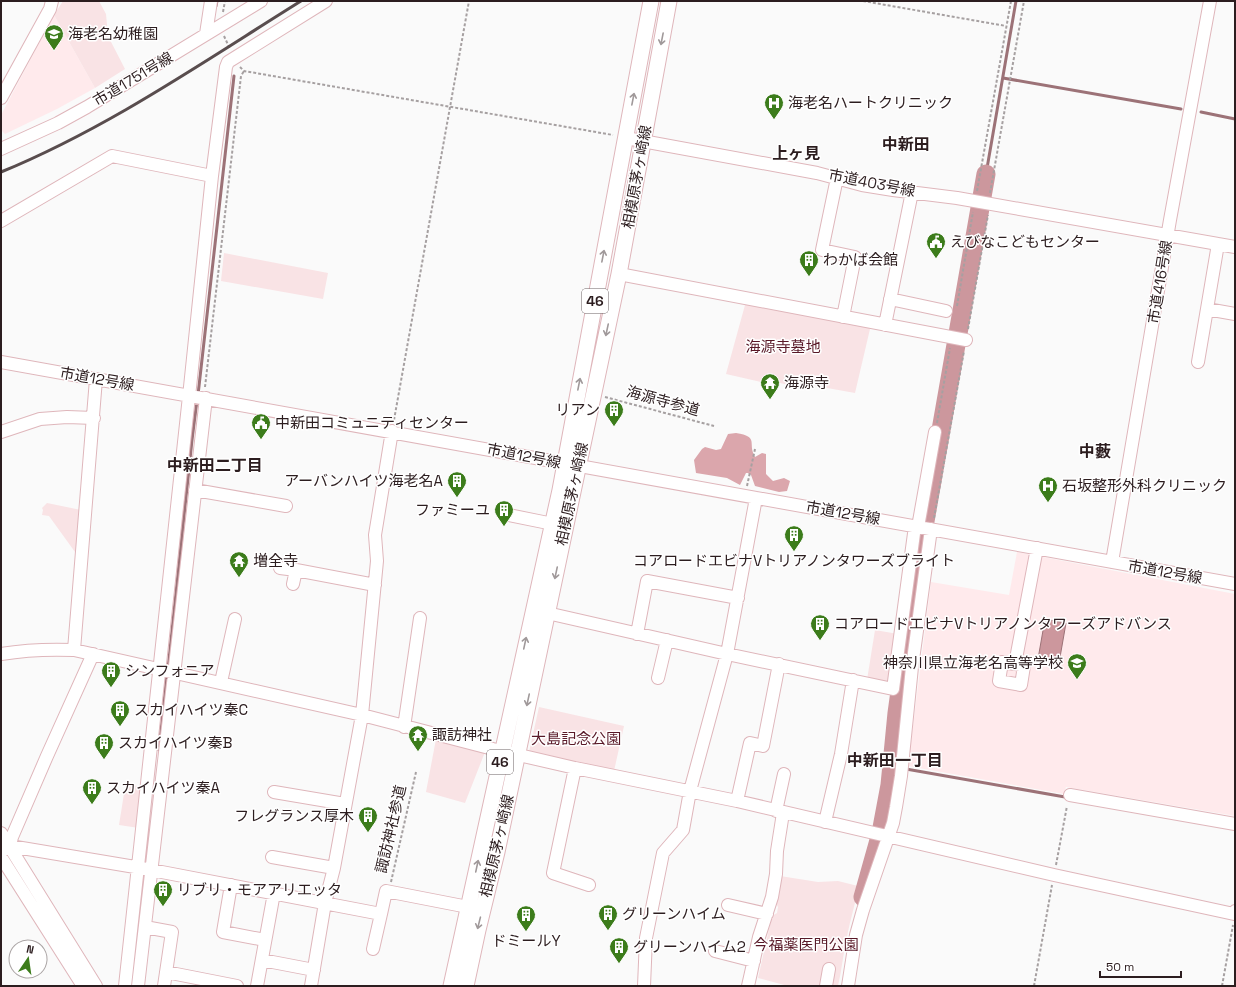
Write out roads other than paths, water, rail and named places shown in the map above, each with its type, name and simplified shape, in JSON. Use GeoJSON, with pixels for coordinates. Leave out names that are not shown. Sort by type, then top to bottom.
{"type":"FeatureCollection","features":[{"type":"Feature","properties":{"kind":"main road","name":"相模原茅ヶ崎線"},"geometry":{"type":"LineString","coordinates":[[451,986],[468,908],[547,613],[626,138],[651,1]]}},
{"type":"Feature","properties":{"kind":"main road","name":"相模原茅ヶ崎線"},"geometry":{"type":"LineString","coordinates":[[466,986],[497,852],[510,753],[536,592],[553,524],[571,465],[619,274],[669,1]]}},
{"type":"Feature","properties":{"kind":"street"},"geometry":{"type":"LineString","coordinates":[[1,98],[50,9],[52,1]]}},
{"type":"Feature","properties":{"kind":"street"},"geometry":{"type":"LineString","coordinates":[[206,34],[211,1]]}},
{"type":"Feature","properties":{"kind":"street","name":"市道1751号線"},"geometry":{"type":"LineString","coordinates":[[1,149],[70,116],[260,1]]}},
{"type":"Feature","properties":{"kind":"street"},"geometry":{"type":"LineString","coordinates":[[167,670],[195,490],[212,176],[227,64],[314,5],[326,1]]}},
{"type":"Feature","properties":{"kind":"street","name":"市道416号線"},"geometry":{"type":"LineString","coordinates":[[1112,562],[1168,234],[1210,1]]}},
{"type":"Feature","properties":{"kind":"street","name":"市道403号線"},"geometry":{"type":"LineString","coordinates":[[626,138],[817,173],[862,185],[912,192],[984,199],[1235,247]]}},
{"type":"Feature","properties":{"kind":"street"},"geometry":{"type":"LineString","coordinates":[[1,221],[112,156],[212,176]]}},
{"type":"Feature","properties":{"kind":"street"},"geometry":{"type":"LineString","coordinates":[[837,178],[822,250],[855,257],[843,317]]}},
{"type":"Feature","properties":{"kind":"street"},"geometry":{"type":"LineString","coordinates":[[885,325],[912,192]]}},
{"type":"Feature","properties":{"kind":"street"},"geometry":{"type":"LineString","coordinates":[[1198,362],[1218,244]]}},
{"type":"Feature","properties":{"kind":"street"},"geometry":{"type":"LineString","coordinates":[[619,274],[960,339]]}},
{"type":"Feature","properties":{"kind":"street"},"geometry":{"type":"LineString","coordinates":[[890,299],[946,310]]}},
{"type":"Feature","properties":{"kind":"street"},"geometry":{"type":"LineString","coordinates":[[1207,309],[1235,314]]}},
{"type":"Feature","properties":{"kind":"street","name":"市道12号線"},"geometry":{"type":"LineString","coordinates":[[1,362],[199,396],[571,465],[1235,584]]}},
{"type":"Feature","properties":{"kind":"street"},"geometry":{"type":"LineString","coordinates":[[74,650],[96,379]]}},
{"type":"Feature","properties":{"kind":"street"},"geometry":{"type":"LineString","coordinates":[[125,986],[145,869],[199,396]]}},
{"type":"Feature","properties":{"kind":"street"},"geometry":{"type":"LineString","coordinates":[[1,432],[40,419],[67,417],[94,418]]}},
{"type":"Feature","properties":{"kind":"street"},"geometry":{"type":"LineString","coordinates":[[311,986],[325,903],[334,868],[362,715],[377,561],[375,535],[392,431]]}},
{"type":"Feature","properties":{"kind":"street"},"geometry":{"type":"LineString","coordinates":[[848,986],[856,935],[878,864],[882,836],[896,807],[901,776],[912,667],[923,528],[935,432]]}},
{"type":"Feature","properties":{"kind":"street"},"geometry":{"type":"LineString","coordinates":[[195,490],[286,506]]}},
{"type":"Feature","properties":{"kind":"street"},"geometry":{"type":"LineString","coordinates":[[644,986],[646,938],[663,853],[683,830],[690,791],[727,654],[756,498]]}},
{"type":"Feature","properties":{"kind":"street"},"geometry":{"type":"LineString","coordinates":[[504,514],[553,524]]}},
{"type":"Feature","properties":{"kind":"street"},"geometry":{"type":"LineString","coordinates":[[547,613],[727,654],[893,689],[923,528]]}},
{"type":"Feature","properties":{"kind":"street"},"geometry":{"type":"LineString","coordinates":[[1015,664],[1036,548]]}},
{"type":"Feature","properties":{"kind":"street"},"geometry":{"type":"LineString","coordinates":[[280,568],[375,585]]}},
{"type":"Feature","properties":{"kind":"street"},"geometry":{"type":"LineString","coordinates":[[293,584],[296,570]]}},
{"type":"Feature","properties":{"kind":"street"},"geometry":{"type":"LineString","coordinates":[[637,634],[647,581],[738,598]]}},
{"type":"Feature","properties":{"kind":"street"},"geometry":{"type":"LineString","coordinates":[[404,726],[420,618]]}},
{"type":"Feature","properties":{"kind":"street"},"geometry":{"type":"LineString","coordinates":[[221,682],[235,619]]}},
{"type":"Feature","properties":{"kind":"street"},"geometry":{"type":"LineString","coordinates":[[658,678],[667,640]]}},
{"type":"Feature","properties":{"kind":"street"},"geometry":{"type":"LineString","coordinates":[[1,654],[47,649],[74,650],[362,715],[574,768],[738,801],[882,836],[1054,875],[1235,912]]}},
{"type":"Feature","properties":{"kind":"street"},"geometry":{"type":"LineString","coordinates":[[4,851],[12,837],[93,654]]}},
{"type":"Feature","properties":{"kind":"street"},"geometry":{"type":"LineString","coordinates":[[738,801],[750,743],[763,746],[779,664]]}},
{"type":"Feature","properties":{"kind":"street"},"geometry":{"type":"LineString","coordinates":[[825,822],[840,754],[853,680]]}},
{"type":"Feature","properties":{"kind":"street"},"geometry":{"type":"LineString","coordinates":[[574,768],[553,873],[589,885]]}},
{"type":"Feature","properties":{"kind":"street"},"geometry":{"type":"LineString","coordinates":[[748,986],[772,898],[776,874],[784,774]]}},
{"type":"Feature","properties":{"kind":"street"},"geometry":{"type":"LineString","coordinates":[[274,792],[345,804]]}},
{"type":"Feature","properties":{"kind":"street"},"geometry":{"type":"LineString","coordinates":[[1070,794],[1235,824]]}},
{"type":"Feature","properties":{"kind":"street"},"geometry":{"type":"LineString","coordinates":[[1,833],[4,851],[83,986]]}},
{"type":"Feature","properties":{"kind":"street"},"geometry":{"type":"LineString","coordinates":[[4,851],[145,869],[381,914]]}},
{"type":"Feature","properties":{"kind":"street"},"geometry":{"type":"LineString","coordinates":[[4,851],[96,986]]}},
{"type":"Feature","properties":{"kind":"street"},"geometry":{"type":"LineString","coordinates":[[272,857],[334,868]]}},
{"type":"Feature","properties":{"kind":"street"},"geometry":{"type":"LineString","coordinates":[[138,986],[144,927],[145,869]]}},
{"type":"Feature","properties":{"kind":"street"},"geometry":{"type":"LineString","coordinates":[[231,885],[223,932],[265,940]]}},
{"type":"Feature","properties":{"kind":"street"},"geometry":{"type":"LineString","coordinates":[[373,949],[386,891],[468,908]]}},
{"type":"Feature","properties":{"kind":"street"},"geometry":{"type":"LineString","coordinates":[[257,986],[274,893]]}},
{"type":"Feature","properties":{"kind":"street"},"geometry":{"type":"LineString","coordinates":[[728,905],[767,914]]}},
{"type":"Feature","properties":{"kind":"street"},"geometry":{"type":"LineString","coordinates":[[144,927],[172,932],[164,986]]}},
{"type":"Feature","properties":{"kind":"street"},"geometry":{"type":"LineString","coordinates":[[714,951],[754,962]]}},
{"type":"Feature","properties":{"kind":"street"},"geometry":{"type":"LineString","coordinates":[[262,960],[314,970]]}},
{"type":"Feature","properties":{"kind":"street"},"geometry":{"type":"LineString","coordinates":[[826,986],[829,969]]}},
{"type":"Feature","properties":{"kind":"street"},"geometry":{"type":"LineString","coordinates":[[166,972],[237,986]]}},
{"type":"Feature","properties":{"kind":"waterway"},"geometry":{"type":"LineString","coordinates":[[216,6],[217,1]]}},
{"type":"Feature","properties":{"kind":"waterway"},"geometry":{"type":"LineString","coordinates":[[986,174],[1016,1]]}},
{"type":"Feature","properties":{"kind":"waterway"},"geometry":{"type":"LineString","coordinates":[[198,395],[234,76]]}},
{"type":"Feature","properties":{"kind":"waterway"},"geometry":{"type":"LineString","coordinates":[[1003,78],[1181,109]]}},
{"type":"Feature","properties":{"kind":"waterway"},"geometry":{"type":"LineString","coordinates":[[1201,112],[1235,119]]}},
{"type":"Feature","properties":{"kind":"waterway"},"geometry":{"type":"LineString","coordinates":[[863,897],[881,833],[890,785],[897,713],[918,561],[986,174]]}},
{"type":"Feature","properties":{"kind":"waterway"},"geometry":{"type":"LineString","coordinates":[[168,669],[197,400]]}},
{"type":"Feature","properties":{"kind":"waterway"},"geometry":{"type":"LineString","coordinates":[[159,750],[167,674]]}},
{"type":"Feature","properties":{"kind":"waterway"},"geometry":{"type":"LineString","coordinates":[[906,769],[1065,797]]}},
{"type":"Feature","properties":{"kind":"railway"},"geometry":{"type":"LineString","coordinates":[[1,172],[41,155],[117,115],[301,1]]}},
{"type":"Feature","properties":{"kind":"place","name":"海老名幼稚園"},"geometry":{"type":"Point","coordinates":[54,51]}},
{"type":"Feature","properties":{"kind":"place","name":"海老名ハートクリニック"},"geometry":{"type":"Point","coordinates":[774,120]}},
{"type":"Feature","properties":{"kind":"place","name":"えびなこどもセンター"},"geometry":{"type":"Point","coordinates":[936,259]}},
{"type":"Feature","properties":{"kind":"place","name":"わかば会館"},"geometry":{"type":"Point","coordinates":[809,277]}},
{"type":"Feature","properties":{"kind":"place","name":"海源寺"},"geometry":{"type":"Point","coordinates":[770,400]}},
{"type":"Feature","properties":{"kind":"place","name":"リアン"},"geometry":{"type":"Point","coordinates":[614,427]}},
{"type":"Feature","properties":{"kind":"place","name":"中新田コミュニティセンター"},"geometry":{"type":"Point","coordinates":[261,440]}},
{"type":"Feature","properties":{"kind":"place","name":"アーバンハイツ海老名A"},"geometry":{"type":"Point","coordinates":[457,498]}},
{"type":"Feature","properties":{"kind":"place","name":"石坂整形外科クリニック"},"geometry":{"type":"Point","coordinates":[1048,503]}},
{"type":"Feature","properties":{"kind":"place","name":"ファミーユ"},"geometry":{"type":"Point","coordinates":[504,527]}},
{"type":"Feature","properties":{"kind":"place","name":"コアロードエビナVトリアノンタワーズブライト"},"geometry":{"type":"Point","coordinates":[794,552]}},
{"type":"Feature","properties":{"kind":"place","name":"増全寺"},"geometry":{"type":"Point","coordinates":[239,578]}},
{"type":"Feature","properties":{"kind":"place","name":"コアロードエビナVトリアノンタワーズアドバンス"},"geometry":{"type":"Point","coordinates":[820,641]}},
{"type":"Feature","properties":{"kind":"place","name":"神奈川県立海老名高等学校"},"geometry":{"type":"Point","coordinates":[1077,680]}},
{"type":"Feature","properties":{"kind":"place","name":"シンフォニア"},"geometry":{"type":"Point","coordinates":[111,688]}},
{"type":"Feature","properties":{"kind":"place","name":"スカイハイツ秦C"},"geometry":{"type":"Point","coordinates":[120,727]}},
{"type":"Feature","properties":{"kind":"place","name":"諏訪神社"},"geometry":{"type":"Point","coordinates":[418,752]}},
{"type":"Feature","properties":{"kind":"place","name":"スカイハイツ秦B"},"geometry":{"type":"Point","coordinates":[104,760]}},
{"type":"Feature","properties":{"kind":"place","name":"スカイハイツ秦A"},"geometry":{"type":"Point","coordinates":[92,805]}},
{"type":"Feature","properties":{"kind":"place","name":"フレグランス厚木"},"geometry":{"type":"Point","coordinates":[368,833]}},
{"type":"Feature","properties":{"kind":"place","name":"リブリ・モアアリエッタ"},"geometry":{"type":"Point","coordinates":[163,907]}},
{"type":"Feature","properties":{"kind":"place","name":"グリーンハイム"},"geometry":{"type":"Point","coordinates":[608,931]}},
{"type":"Feature","properties":{"kind":"place","name":"ドミールY"},"geometry":{"type":"Point","coordinates":[526,932]}},
{"type":"Feature","properties":{"kind":"place","name":"グリーンハイム2"},"geometry":{"type":"Point","coordinates":[619,964]}},
{"type":"Feature","properties":{"kind":"district","name":"中新田"},"geometry":{"type":"Point","coordinates":[906,144]}},
{"type":"Feature","properties":{"kind":"district","name":"上ヶ見"},"geometry":{"type":"Point","coordinates":[796,153]}},
{"type":"Feature","properties":{"kind":"district","name":"中藪"},"geometry":{"type":"Point","coordinates":[1095,451]}},
{"type":"Feature","properties":{"kind":"district","name":"中新田二丁目"},"geometry":{"type":"Point","coordinates":[215,465]}},
{"type":"Feature","properties":{"kind":"district","name":"中新田一丁目"},"geometry":{"type":"Point","coordinates":[895,760]}},
{"type":"Feature","properties":{"kind":"park label","name":"海源寺墓地"},"geometry":{"type":"Point","coordinates":[783,347]}},
{"type":"Feature","properties":{"kind":"park label","name":"大島記念公園"},"geometry":{"type":"Point","coordinates":[576,739]}},
{"type":"Feature","properties":{"kind":"park label","name":"今福薬医門公園"},"geometry":{"type":"Point","coordinates":[806,945]}}]}
